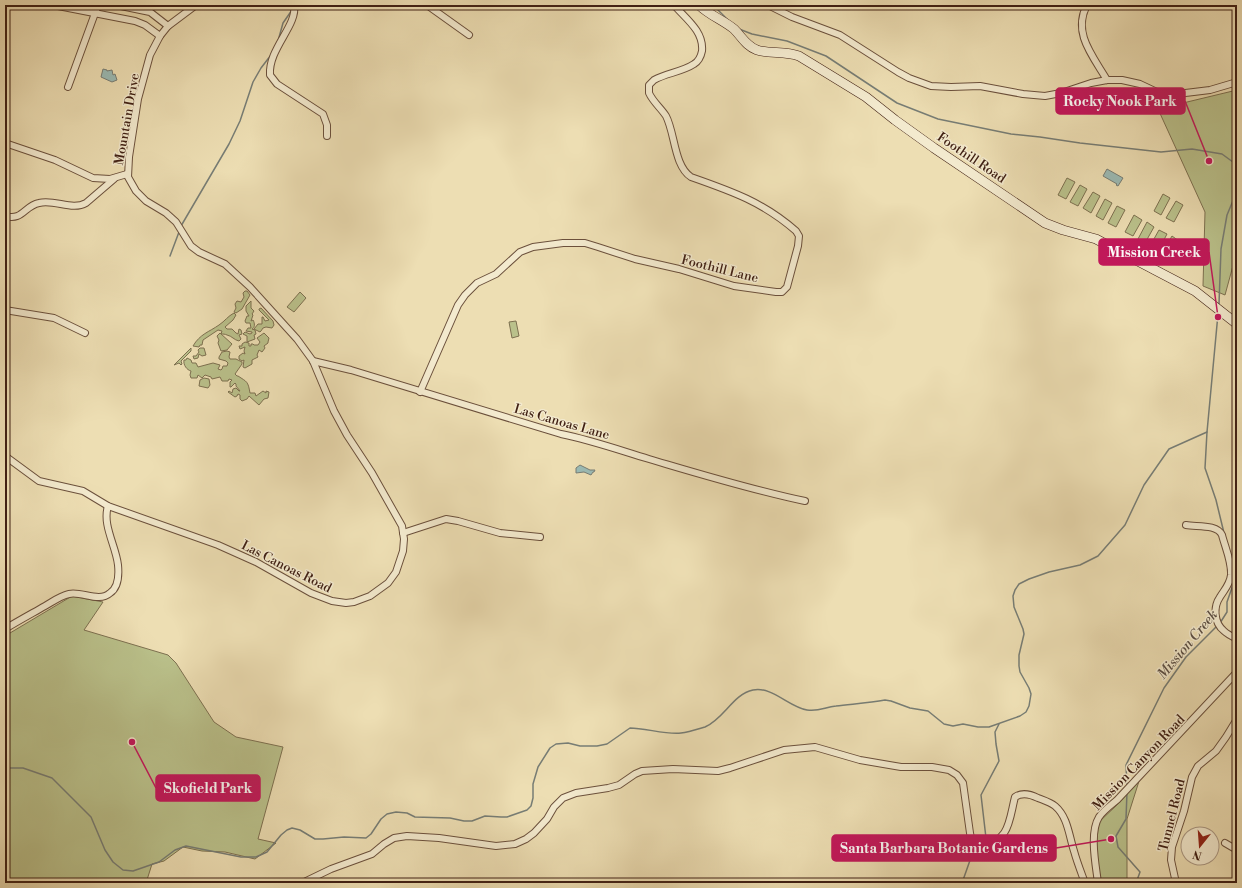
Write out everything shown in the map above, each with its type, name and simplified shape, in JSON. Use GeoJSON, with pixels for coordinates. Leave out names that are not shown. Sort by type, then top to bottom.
{"type":"FeatureCollection","features":[{"type":"Feature","properties":{"kind":"main road","name":"Foothill Road"},"geometry":{"type":"LineString","coordinates":[[699,5],[734,29],[744,42],[754,49],[799,56],[866,97],[934,148],[1046,223],[1063,230],[1096,239],[1195,291],[1237,324]]}},
{"type":"Feature","properties":{"kind":"street"},"geometry":{"type":"LineString","coordinates":[[53,5],[135,21],[145,25],[160,36]]}},
{"type":"Feature","properties":{"kind":"street"},"geometry":{"type":"LineString","coordinates":[[68,87],[98,5]]}},
{"type":"Feature","properties":{"kind":"street"},"geometry":{"type":"LineString","coordinates":[[116,5],[150,12],[168,26]]}},
{"type":"Feature","properties":{"kind":"street","name":"Mountain Drive"},"geometry":{"type":"LineString","coordinates":[[5,143],[61,163],[93,178],[107,180],[127,174],[141,86],[150,55],[160,36],[168,26],[196,5]]}},
{"type":"Feature","properties":{"kind":"street"},"geometry":{"type":"LineString","coordinates":[[294,5],[292,21],[280,41],[270,64],[270,75],[277,84],[324,114],[328,125],[327,136]]}},
{"type":"Feature","properties":{"kind":"street"},"geometry":{"type":"LineString","coordinates":[[427,5],[469,35]]}},
{"type":"Feature","properties":{"kind":"street","name":"Foothill Lane"},"geometry":{"type":"LineString","coordinates":[[420,392],[458,305],[465,295],[477,283],[496,274],[520,252],[533,247],[563,243],[585,243],[734,286],[776,292],[782,292],[787,287],[798,246],[799,236],[796,231],[758,203],[746,197],[691,177],[686,173],[678,155],[666,117],[649,93],[649,85],[654,80],[692,65],[697,62],[701,56],[702,43],[696,30],[674,5]]}},
{"type":"Feature","properties":{"kind":"street"},"geometry":{"type":"LineString","coordinates":[[768,5],[792,17],[847,38],[898,72],[931,86],[980,86],[1023,94],[1045,96],[1066,92],[1092,83],[1107,80],[1131,81],[1157,92],[1169,95],[1210,90],[1237,82]]}},
{"type":"Feature","properties":{"kind":"street"},"geometry":{"type":"LineString","coordinates":[[1087,5],[1081,23],[1083,36],[1107,80]]}},
{"type":"Feature","properties":{"kind":"street","name":"Las Canoas Road"},"geometry":{"type":"LineString","coordinates":[[5,456],[39,481],[83,491],[108,506],[218,545],[256,562],[311,593],[338,602],[354,602],[370,596],[388,583],[396,572],[403,551],[403,533],[398,517],[347,435],[334,411],[313,361],[297,339],[250,287],[225,264],[195,250],[176,222],[166,213],[146,201],[138,194],[131,184],[127,174]]}},
{"type":"Feature","properties":{"kind":"street"},"geometry":{"type":"LineString","coordinates":[[5,216],[19,216],[32,206],[39,203],[58,203],[72,206],[81,205],[89,201],[115,178]]}},
{"type":"Feature","properties":{"kind":"street"},"geometry":{"type":"LineString","coordinates":[[5,310],[54,318],[85,333]]}},
{"type":"Feature","properties":{"kind":"street","name":"Las Canoas Lane"},"geometry":{"type":"LineString","coordinates":[[313,361],[351,370],[420,392],[721,480],[805,501]]}},
{"type":"Feature","properties":{"kind":"street"},"geometry":{"type":"LineString","coordinates":[[5,629],[63,596],[76,593],[103,597],[111,593],[117,583],[118,562],[106,517],[108,506]]}},
{"type":"Feature","properties":{"kind":"street"},"geometry":{"type":"LineString","coordinates":[[403,533],[446,519],[500,533],[540,537]]}},
{"type":"Feature","properties":{"kind":"street"},"geometry":{"type":"LineString","coordinates":[[1186,525],[1214,528],[1222,535],[1231,575],[1227,588],[1217,603],[1216,614],[1217,620],[1222,629],[1237,639]]}},
{"type":"Feature","properties":{"kind":"street","name":"Mission Canyon Road"},"geometry":{"type":"LineString","coordinates":[[1098,883],[1094,852],[1095,826],[1099,817],[1237,672]]}},
{"type":"Feature","properties":{"kind":"street","name":"Tunnel Road"},"geometry":{"type":"LineString","coordinates":[[1176,883],[1171,860],[1172,847],[1184,811],[1192,777],[1198,766],[1216,751],[1226,738],[1237,719]]}},
{"type":"Feature","properties":{"kind":"street"},"geometry":{"type":"LineString","coordinates":[[302,883],[331,869],[372,854],[394,838],[407,836],[439,838],[496,846],[509,846],[521,842],[534,833],[559,801],[571,794],[619,785],[642,771],[672,768],[718,771],[784,750],[815,747],[860,760],[901,767],[932,767],[949,770],[957,775],[963,783],[970,833],[974,844],[978,845],[987,844],[1001,838],[1012,814],[1015,798],[1025,794],[1036,797],[1054,806],[1062,815],[1067,824],[1085,883]]}},
{"type":"Feature","properties":{"kind":"street"},"geometry":{"type":"LineString","coordinates":[[1225,843],[1237,850]]}},
{"type":"Feature","properties":{"kind":"green space"},"geometry":{"type":"Polygon","coordinates":[[[1237,90],[1237,251],[1225,295],[1203,286],[1205,212],[1158,109],[1237,90]]]}},
{"type":"Feature","properties":{"kind":"green space"},"geometry":{"type":"Polygon","coordinates":[[[1067,178],[1075,182],[1066,199],[1058,195],[1067,178]]]}},
{"type":"Feature","properties":{"kind":"green space"},"geometry":{"type":"Polygon","coordinates":[[[1080,185],[1087,189],[1078,206],[1070,202],[1080,185]]]}},
{"type":"Feature","properties":{"kind":"green space"},"geometry":{"type":"Polygon","coordinates":[[[1093,192],[1100,196],[1091,213],[1083,208],[1093,192]]]}},
{"type":"Feature","properties":{"kind":"green space"},"geometry":{"type":"Polygon","coordinates":[[[1163,194],[1170,198],[1161,215],[1154,211],[1163,194]]]}},
{"type":"Feature","properties":{"kind":"green space"},"geometry":{"type":"Polygon","coordinates":[[[1105,199],[1112,203],[1103,220],[1096,216],[1105,199]]]}},
{"type":"Feature","properties":{"kind":"green space"},"geometry":{"type":"Polygon","coordinates":[[[1176,201],[1183,205],[1174,222],[1166,218],[1176,201]]]}},
{"type":"Feature","properties":{"kind":"green space"},"geometry":{"type":"Polygon","coordinates":[[[1117,206],[1125,210],[1116,227],[1108,223],[1117,206]]]}},
{"type":"Feature","properties":{"kind":"green space"},"geometry":{"type":"Polygon","coordinates":[[[1134,215],[1142,220],[1133,236],[1125,232],[1134,215]]]}},
{"type":"Feature","properties":{"kind":"green space"},"geometry":{"type":"Polygon","coordinates":[[[1147,222],[1154,227],[1145,243],[1138,239],[1147,222]]]}},
{"type":"Feature","properties":{"kind":"green space"},"geometry":{"type":"Polygon","coordinates":[[[1159,230],[1167,234],[1158,251],[1150,246],[1159,230]]]}},
{"type":"Feature","properties":{"kind":"green space"},"geometry":{"type":"Polygon","coordinates":[[[1172,236],[1179,241],[1170,257],[1162,253],[1172,236]]]}},
{"type":"Feature","properties":{"kind":"green space"},"geometry":{"type":"Polygon","coordinates":[[[245,291],[247,291],[250,295],[242,309],[236,313],[234,312],[236,308],[235,304],[237,301],[241,302],[245,291]]]}},
{"type":"Feature","properties":{"kind":"green space"},"geometry":{"type":"Polygon","coordinates":[[[300,292],[306,298],[294,312],[287,307],[300,292]]]}},
{"type":"Feature","properties":{"kind":"green space"},"geometry":{"type":"Polygon","coordinates":[[[251,301],[251,308],[254,311],[251,321],[253,320],[254,328],[252,329],[255,330],[256,334],[254,335],[255,339],[247,342],[247,336],[243,334],[245,332],[250,334],[252,333],[246,331],[248,328],[251,328],[250,323],[246,323],[245,321],[247,316],[249,316],[246,311],[246,306],[251,301]]]}},
{"type":"Feature","properties":{"kind":"green space"},"geometry":{"type":"Polygon","coordinates":[[[261,308],[273,321],[274,325],[272,328],[263,328],[260,332],[254,329],[258,324],[262,324],[262,317],[265,321],[269,320],[259,310],[261,308]]]}},
{"type":"Feature","properties":{"kind":"green space"},"geometry":{"type":"Polygon","coordinates":[[[234,313],[236,315],[233,320],[225,327],[227,329],[232,329],[238,334],[239,329],[241,330],[242,334],[239,335],[241,339],[239,341],[225,334],[221,334],[222,331],[218,330],[203,340],[202,345],[199,347],[193,346],[202,336],[234,313]]]}},
{"type":"Feature","properties":{"kind":"green space"},"geometry":{"type":"Polygon","coordinates":[[[516,321],[519,336],[512,338],[509,322],[516,321]]]}},
{"type":"Feature","properties":{"kind":"green space"},"geometry":{"type":"Polygon","coordinates":[[[220,333],[232,344],[227,350],[221,351],[217,336],[220,333]]]}},
{"type":"Feature","properties":{"kind":"green space"},"geometry":{"type":"Polygon","coordinates":[[[264,333],[269,338],[268,343],[264,346],[265,348],[262,352],[259,350],[257,355],[258,357],[252,360],[252,364],[245,368],[243,367],[244,360],[242,361],[239,359],[239,356],[243,353],[245,354],[245,347],[240,349],[239,346],[242,346],[245,342],[249,343],[249,346],[251,346],[251,344],[258,345],[260,342],[257,338],[264,333]]]}},
{"type":"Feature","properties":{"kind":"green space"},"geometry":{"type":"Polygon","coordinates":[[[191,348],[191,351],[181,361],[181,365],[179,363],[174,365],[191,348]]]}},
{"type":"Feature","properties":{"kind":"green space"},"geometry":{"type":"Polygon","coordinates":[[[200,348],[204,348],[206,355],[202,356],[199,354],[198,358],[194,359],[193,356],[196,356],[200,348]]]}},
{"type":"Feature","properties":{"kind":"green space"},"geometry":{"type":"Polygon","coordinates":[[[222,352],[230,352],[230,359],[236,359],[242,362],[235,374],[247,382],[250,393],[255,393],[256,396],[263,391],[266,393],[266,391],[269,392],[268,398],[264,399],[259,405],[249,396],[247,399],[242,401],[240,399],[240,395],[238,394],[235,397],[228,392],[229,391],[232,393],[233,389],[236,388],[240,391],[235,383],[230,387],[230,382],[232,380],[229,379],[228,381],[222,381],[220,377],[212,379],[211,377],[205,375],[202,378],[198,375],[197,378],[191,378],[191,371],[188,370],[184,364],[184,360],[187,358],[191,360],[192,363],[196,363],[198,367],[213,363],[220,365],[218,369],[221,370],[223,366],[227,366],[228,363],[219,359],[219,357],[222,352]]]}},
{"type":"Feature","properties":{"kind":"green space"},"geometry":{"type":"Polygon","coordinates":[[[204,378],[209,379],[210,385],[208,388],[199,386],[200,380],[204,378]]]}},
{"type":"Feature","properties":{"kind":"green space"},"geometry":{"type":"Polygon","coordinates":[[[72,596],[103,602],[84,630],[168,655],[176,663],[214,722],[236,737],[283,747],[258,839],[276,843],[255,859],[225,852],[202,851],[183,847],[164,861],[152,864],[146,883],[5,883],[5,636],[72,596]]]}},
{"type":"Feature","properties":{"kind":"green space"},"geometry":{"type":"Polygon","coordinates":[[[1140,778],[1127,819],[1127,883],[1098,883],[1096,830],[1100,821],[1118,804],[1140,778]]]}},
{"type":"Feature","properties":{"kind":"water"},"geometry":{"type":"Polygon","coordinates":[[[103,69],[107,71],[112,70],[113,75],[115,74],[117,80],[112,82],[101,77],[103,69]]]}},
{"type":"Feature","properties":{"kind":"water"},"geometry":{"type":"Polygon","coordinates":[[[1107,169],[1123,178],[1118,186],[1103,176],[1107,169]]]}},
{"type":"Feature","properties":{"kind":"water"},"geometry":{"type":"Polygon","coordinates":[[[580,465],[590,470],[595,470],[591,475],[584,472],[576,473],[576,468],[580,465]]]}},
{"type":"Feature","properties":{"kind":"waterway"},"geometry":{"type":"LineString","coordinates":[[713,5],[729,21]]}},
{"type":"Feature","properties":{"kind":"waterway"},"geometry":{"type":"LineString","coordinates":[[278,41],[283,23],[292,10]]}},
{"type":"Feature","properties":{"kind":"waterway"},"geometry":{"type":"LineString","coordinates":[[739,29],[752,34],[787,41],[826,56],[897,103],[938,119],[1011,134],[1080,143],[1161,152],[1192,149],[1222,154],[1237,165]]}},
{"type":"Feature","properties":{"kind":"waterway"},"geometry":{"type":"LineString","coordinates":[[181,226],[229,144],[240,121],[253,82],[271,55]]}},
{"type":"Feature","properties":{"kind":"waterway","name":"Mission Creek"},"geometry":{"type":"LineString","coordinates":[[1219,304],[1221,249],[1227,215],[1237,191]]}},
{"type":"Feature","properties":{"kind":"waterway"},"geometry":{"type":"LineString","coordinates":[[170,256],[179,232]]}},
{"type":"Feature","properties":{"kind":"waterway","name":"Mission Creek"},"geometry":{"type":"LineString","coordinates":[[1218,314],[1205,468],[1216,500],[1224,533]]}},
{"type":"Feature","properties":{"kind":"waterway"},"geometry":{"type":"LineString","coordinates":[[5,768],[23,768],[52,778],[91,817],[105,850],[113,862],[123,870],[133,871],[159,862],[175,850],[186,846],[241,857],[256,857],[267,852],[281,835],[292,828],[300,830],[315,839],[344,837],[366,838],[371,834],[381,819],[387,814],[396,812],[407,813],[415,817],[450,818],[464,821],[472,821],[485,816],[507,817],[527,810],[531,806],[533,798],[533,784],[538,767],[550,748],[556,744],[568,743],[580,746],[597,746],[607,744],[630,728],[684,733],[705,727],[712,723],[740,696],[753,690],[767,691],[807,710],[885,700],[910,708],[928,711],[944,724],[953,726],[963,724],[978,727],[989,727],[1020,716],[1026,712],[1029,706],[1031,694],[1020,672],[1019,666],[1019,655],[1024,634],[1014,607],[1013,596],[1019,584],[1049,572],[1080,565],[1098,556],[1125,525],[1144,485],[1169,449],[1207,432]]}},
{"type":"Feature","properties":{"kind":"waterway","name":"Mission Creek"},"geometry":{"type":"LineString","coordinates":[[1220,623],[1227,612],[1227,602],[1235,579],[1233,574]]}},
{"type":"Feature","properties":{"kind":"waterway","name":"Mission Creek"},"geometry":{"type":"LineString","coordinates":[[1127,787],[1126,765],[1164,688],[1186,657],[1218,625]]}},
{"type":"Feature","properties":{"kind":"waterway"},"geometry":{"type":"LineString","coordinates":[[981,842],[986,838],[981,795],[999,761],[995,732],[999,724]]}},
{"type":"Feature","properties":{"kind":"waterway","name":"Mission Creek"},"geometry":{"type":"LineString","coordinates":[[1127,792],[1126,819],[1116,836],[1118,847],[1140,872],[1136,883]]}},
{"type":"Feature","properties":{"kind":"waterway"},"geometry":{"type":"LineString","coordinates":[[962,883],[974,849],[977,846]]}},
{"type":"Feature","properties":{"kind":"place","name":"Rocky Nook Park"},"geometry":{"type":"Point","coordinates":[1209,161]}},
{"type":"Feature","properties":{"kind":"place","name":"Mission Creek"},"geometry":{"type":"Point","coordinates":[1218,317]}},
{"type":"Feature","properties":{"kind":"place","name":"Skofield Park"},"geometry":{"type":"Point","coordinates":[132,742]}},
{"type":"Feature","properties":{"kind":"place","name":"Santa Barbara Botanic Gardens"},"geometry":{"type":"Point","coordinates":[1111,839]}}]}
